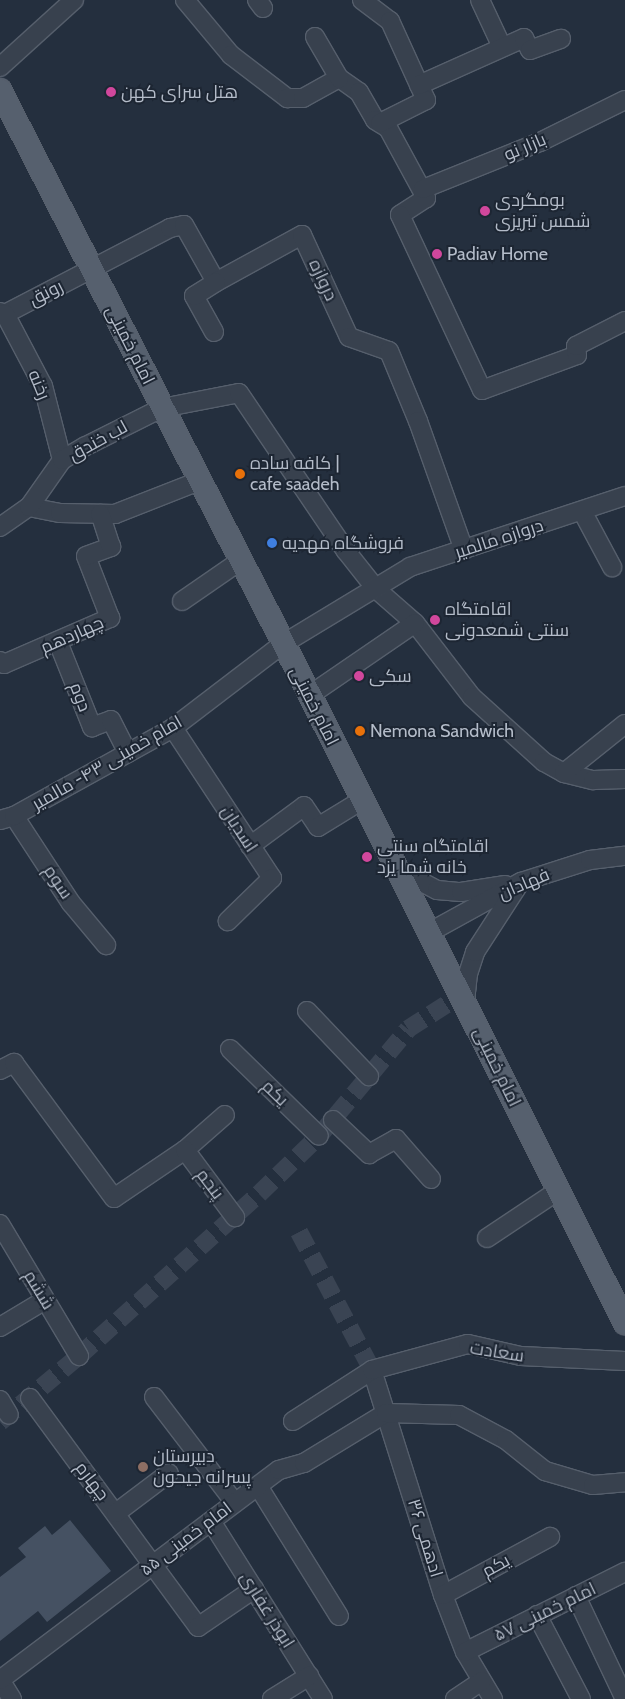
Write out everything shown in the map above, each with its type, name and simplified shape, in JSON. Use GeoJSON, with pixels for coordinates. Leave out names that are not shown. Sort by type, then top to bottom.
{"type":"FeatureCollection","features":[{"type":"Feature","properties":{"kind":"main road","name":"امام خمینی"},"geometry":{"type":"LineString","coordinates":[[0,90],[310,695],[625,1323]]}},
{"type":"Feature","properties":{"kind":"street"},"geometry":{"type":"LineString","coordinates":[[0,67],[74,0]]}},
{"type":"Feature","properties":{"kind":"street"},"geometry":{"type":"LineString","coordinates":[[186,0],[231,55],[288,98],[303,98],[338,78]]}},
{"type":"Feature","properties":{"kind":"street"},"geometry":{"type":"LineString","coordinates":[[348,0],[353,0]]}},
{"type":"Feature","properties":{"kind":"street"},"geometry":{"type":"LineString","coordinates":[[362,0],[390,21],[426,100],[380,123]]}},
{"type":"Feature","properties":{"kind":"street"},"geometry":{"type":"LineString","coordinates":[[480,0],[502,47]]}},
{"type":"Feature","properties":{"kind":"street"},"geometry":{"type":"LineString","coordinates":[[315,37],[338,78],[359,92],[380,123],[388,128],[423,189],[426,198],[400,216],[482,390],[577,355],[576,346],[625,321]]}},
{"type":"Feature","properties":{"kind":"street"},"geometry":{"type":"LineString","coordinates":[[419,85],[524,38],[530,50],[561,39]]}},
{"type":"Feature","properties":{"kind":"street","name":"بازار نو"},"geometry":{"type":"LineString","coordinates":[[423,189],[540,142],[625,100]]}},
{"type":"Feature","properties":{"kind":"street"},"geometry":{"type":"LineString","coordinates":[[92,269],[170,228],[184,225],[216,282],[194,296],[214,332]]}},
{"type":"Feature","properties":{"kind":"street","name":"دروازه"},"geometry":{"type":"LineString","coordinates":[[216,282],[302,235],[349,337],[389,351],[418,421],[464,550]]}},
{"type":"Feature","properties":{"kind":"street","name":"رونق"},"geometry":{"type":"LineString","coordinates":[[3,313],[92,269]]}},
{"type":"Feature","properties":{"kind":"street","name":"رخنه"},"geometry":{"type":"LineString","coordinates":[[3,313],[43,386],[62,460]]}},
{"type":"Feature","properties":{"kind":"street","name":"لب خندق"},"geometry":{"type":"LineString","coordinates":[[0,526],[29,507],[62,460],[162,408],[239,392],[346,551],[376,589]]}},
{"type":"Feature","properties":{"kind":"street"},"geometry":{"type":"LineString","coordinates":[[29,507],[60,513],[115,514],[199,481]]}},
{"type":"Feature","properties":{"kind":"street","name":"دروازه مالمیر"},"geometry":{"type":"LineString","coordinates":[[283,644],[410,567],[625,496]]}},
{"type":"Feature","properties":{"kind":"street"},"geometry":{"type":"LineString","coordinates":[[582,511],[612,567]]}},
{"type":"Feature","properties":{"kind":"street","name":"چهاردهم"},"geometry":{"type":"LineString","coordinates":[[0,661],[4,664],[110,618],[86,556],[111,547],[100,514]]}},
{"type":"Feature","properties":{"kind":"street"},"geometry":{"type":"LineString","coordinates":[[182,601],[240,561]]}},
{"type":"Feature","properties":{"kind":"street"},"geometry":{"type":"LineString","coordinates":[[376,589],[415,623],[472,697],[544,762],[564,773],[593,780],[624,777]]}},
{"type":"Feature","properties":{"kind":"street"},"geometry":{"type":"LineString","coordinates":[[310,695],[415,623]]}},
{"type":"Feature","properties":{"kind":"street","name":"دوم"},"geometry":{"type":"LineString","coordinates":[[58,642],[92,727],[111,720],[128,753]]}},
{"type":"Feature","properties":{"kind":"street","name":"امام خمینی ۴۳- مالمیر"},"geometry":{"type":"LineString","coordinates":[[7,818],[173,728],[283,644]]}},
{"type":"Feature","properties":{"kind":"street"},"geometry":{"type":"LineString","coordinates":[[564,773],[625,724]]}},
{"type":"Feature","properties":{"kind":"street","name":"اسدیان"},"geometry":{"type":"LineString","coordinates":[[173,728],[272,878],[228,921]]}},
{"type":"Feature","properties":{"kind":"street"},"geometry":{"type":"LineString","coordinates":[[250,846],[304,806],[318,827],[362,800]]}},
{"type":"Feature","properties":{"kind":"street","name":"سوم"},"geometry":{"type":"LineString","coordinates":[[7,818],[71,903],[106,945]]}},
{"type":"Feature","properties":{"kind":"street","name":"فهادان"},"geometry":{"type":"LineString","coordinates":[[430,932],[521,882],[590,860],[625,856]]}},
{"type":"Feature","properties":{"kind":"street"},"geometry":{"type":"LineString","coordinates":[[397,869],[437,890],[461,892],[521,882]]}},
{"type":"Feature","properties":{"kind":"street"},"geometry":{"type":"LineString","coordinates":[[465,1002],[468,974],[476,952],[521,882]]}},
{"type":"Feature","properties":{"kind":"street"},"geometry":{"type":"LineString","coordinates":[[307,1010],[369,1076]]}},
{"type":"Feature","properties":{"kind":"street","name":"یکم"},"geometry":{"type":"LineString","coordinates":[[230,1049],[319,1136]]}},
{"type":"Feature","properties":{"kind":"street"},"geometry":{"type":"LineString","coordinates":[[0,1070],[14,1063],[114,1198],[185,1150],[225,1115]]}},
{"type":"Feature","properties":{"kind":"street"},"geometry":{"type":"LineString","coordinates":[[333,1120],[369,1154],[396,1138],[431,1179]]}},
{"type":"Feature","properties":{"kind":"street","name":"پنجم"},"geometry":{"type":"LineString","coordinates":[[185,1150],[235,1217]]}},
{"type":"Feature","properties":{"kind":"street"},"geometry":{"type":"LineString","coordinates":[[487,1238],[559,1190]]}},
{"type":"Feature","properties":{"kind":"street","name":"ششم"},"geometry":{"type":"LineString","coordinates":[[0,1224],[79,1356]]}},
{"type":"Feature","properties":{"kind":"street"},"geometry":{"type":"LineString","coordinates":[[0,1327],[45,1300]]}},
{"type":"Feature","properties":{"kind":"street","name":"سعادت"},"geometry":{"type":"LineString","coordinates":[[293,1421],[372,1370],[468,1344],[521,1356],[625,1361]]}},
{"type":"Feature","properties":{"kind":"street","name":"ادهمی ۳۶"},"geometry":{"type":"LineString","coordinates":[[372,1370],[443,1595],[465,1652],[493,1699]]}},
{"type":"Feature","properties":{"kind":"street"},"geometry":{"type":"LineString","coordinates":[[154,1397],[235,1503]]}},
{"type":"Feature","properties":{"kind":"street","name":"چهارم"},"geometry":{"type":"LineString","coordinates":[[30,1398],[154,1564]]}},
{"type":"Feature","properties":{"kind":"street"},"geometry":{"type":"LineString","coordinates":[[0,1400],[9,1415]]}},
{"type":"Feature","properties":{"kind":"street"},"geometry":{"type":"LineString","coordinates":[[386,1413],[459,1415],[506,1440],[545,1471],[593,1485],[625,1482]]}},
{"type":"Feature","properties":{"kind":"street","name":"امام خمینی ۵۵"},"geometry":{"type":"LineString","coordinates":[[12,1699],[0,1680],[279,1470],[304,1463],[386,1413]]}},
{"type":"Feature","properties":{"kind":"street"},"geometry":{"type":"LineString","coordinates":[[116,1513],[169,1473]]}},
{"type":"Feature","properties":{"kind":"street"},"geometry":{"type":"LineString","coordinates":[[258,1486],[339,1616]]}},
{"type":"Feature","properties":{"kind":"street","name":"ابوذر غفاری"},"geometry":{"type":"LineString","coordinates":[[211,1521],[323,1699]]}},
{"type":"Feature","properties":{"kind":"street","name":"یکم"},"geometry":{"type":"LineString","coordinates":[[443,1595],[550,1537]]}},
{"type":"Feature","properties":{"kind":"street"},"geometry":{"type":"LineString","coordinates":[[154,1564],[198,1627],[254,1589]]}},
{"type":"Feature","properties":{"kind":"street","name":"امام خمینی ۵۷"},"geometry":{"type":"LineString","coordinates":[[465,1652],[625,1572]]}},
{"type":"Feature","properties":{"kind":"street"},"geometry":{"type":"LineString","coordinates":[[576,1596],[623,1695]]}},
{"type":"Feature","properties":{"kind":"street"},"geometry":{"type":"LineString","coordinates":[[537,1615],[581,1699]]}},
{"type":"Feature","properties":{"kind":"street"},"geometry":{"type":"LineString","coordinates":[[272,1699],[309,1676]]}},
{"type":"Feature","properties":{"kind":"street"},"geometry":{"type":"LineString","coordinates":[[455,1699],[482,1681]]}},
{"type":"Feature","properties":{"kind":"building"},"geometry":{"type":"Polygon","coordinates":[[[70,1520],[111,1571],[47,1622],[38,1611],[0,1641],[0,1577],[26,1557],[18,1548],[45,1526],[52,1535],[70,1520]]]}},
{"type":"Feature","properties":{"kind":"tunnel"},"geometry":{"type":"LineString","coordinates":[[0,1422],[79,1356],[259,1194],[319,1136],[408,1029],[461,995]]}},
{"type":"Feature","properties":{"kind":"tunnel"},"geometry":{"type":"LineString","coordinates":[[299,1232],[372,1370]]}},
{"type":"Feature","properties":{"kind":"place","name":"هتل سرای کهن"},"geometry":{"type":"Point","coordinates":[111,92]}},
{"type":"Feature","properties":{"kind":"place","name":"بومگردی شمس تبریزی"},"geometry":{"type":"Point","coordinates":[485,211]}},
{"type":"Feature","properties":{"kind":"place","name":"Padiav Home"},"geometry":{"type":"Point","coordinates":[437,254]}},
{"type":"Feature","properties":{"kind":"place","name":"کافه ساده | cafe saadeh"},"geometry":{"type":"Point","coordinates":[240,474]}},
{"type":"Feature","properties":{"kind":"place","name":"فروشگاه مهدیه"},"geometry":{"type":"Point","coordinates":[272,543]}},
{"type":"Feature","properties":{"kind":"place","name":"اقامتگاه سنتی شمعدونی"},"geometry":{"type":"Point","coordinates":[435,620]}},
{"type":"Feature","properties":{"kind":"place","name":"سکی"},"geometry":{"type":"Point","coordinates":[359,676]}},
{"type":"Feature","properties":{"kind":"place","name":"Nemona Sandwich"},"geometry":{"type":"Point","coordinates":[360,731]}},
{"type":"Feature","properties":{"kind":"place","name":"اقامتگاه سنتی خانه شما یزد"},"geometry":{"type":"Point","coordinates":[367,857]}},
{"type":"Feature","properties":{"kind":"place","name":"دبیرستان پسرانه جیحون"},"geometry":{"type":"Point","coordinates":[143,1467]}}]}
